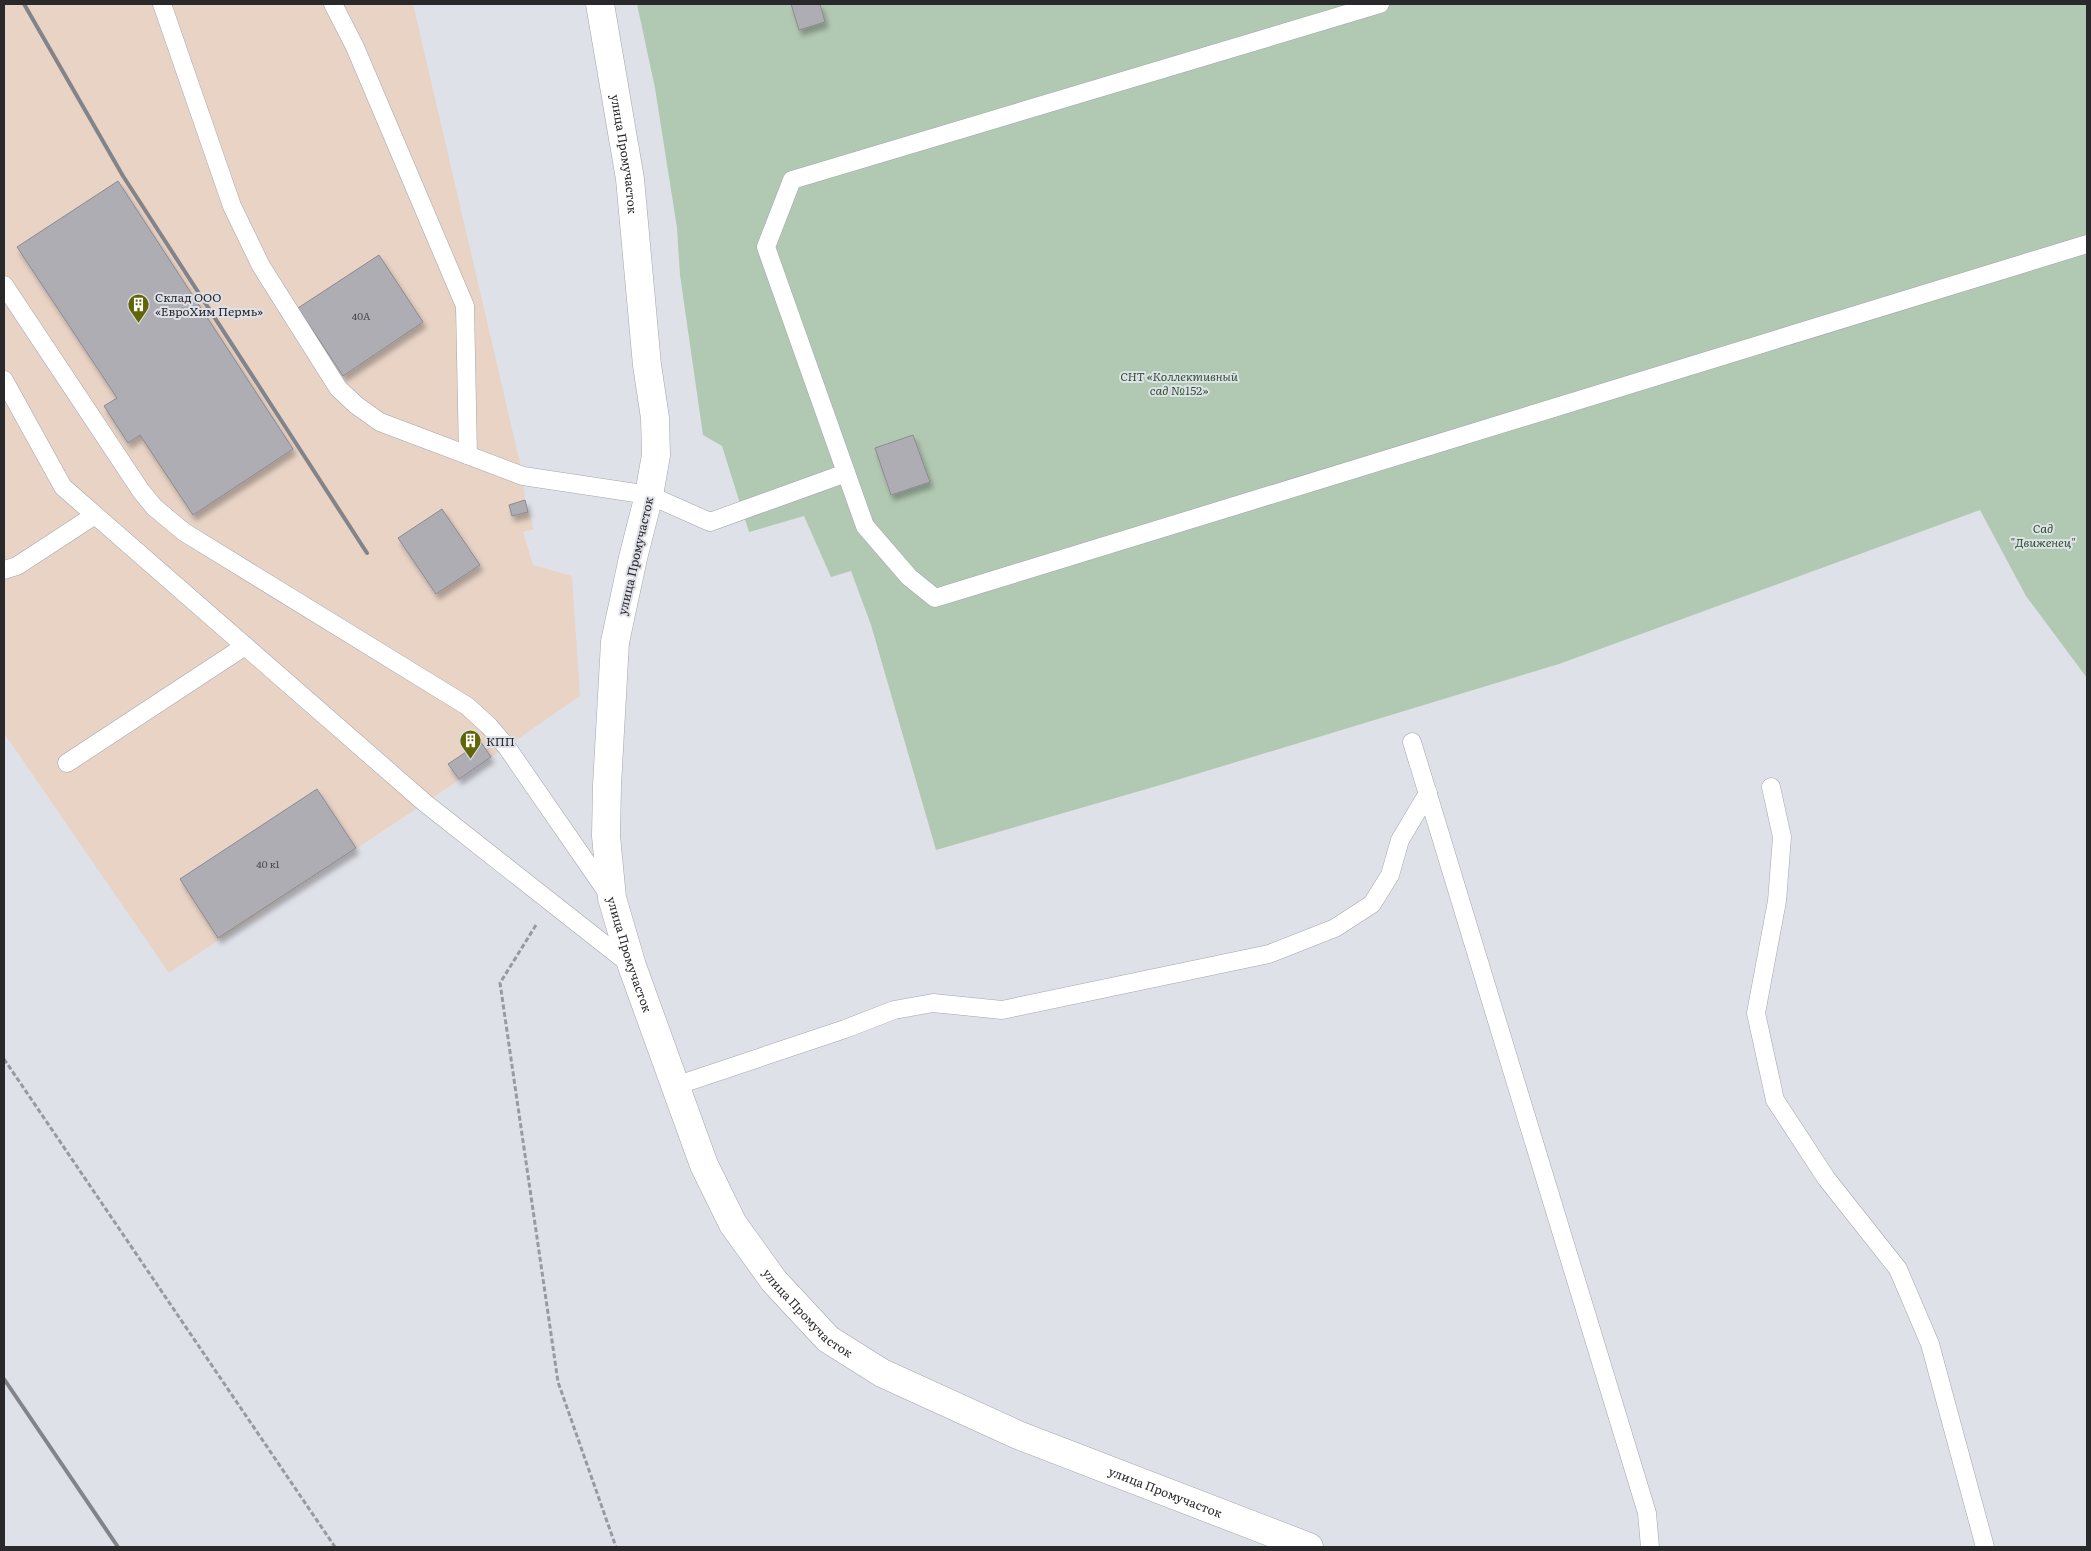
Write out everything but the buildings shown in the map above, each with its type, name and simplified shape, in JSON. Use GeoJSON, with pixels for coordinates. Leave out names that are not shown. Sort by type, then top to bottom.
{"type":"FeatureCollection","features":[{"type":"Feature","properties":{"kind":"street","name":"улица Промучасток"},"geometry":{"type":"LineString","coordinates":[[600,4],[630,180],[647,365],[655,418],[656,455],[649,495],[615,642],[606,793],[606,836],[612,898],[632,966],[704,1166],[733,1224],[774,1281],[828,1339],[882,1373],[1018,1435],[1309,1547]]}},
{"type":"Feature","properties":{"kind":"lane"},"geometry":{"type":"LineString","coordinates":[[162,4],[232,206],[261,266],[338,388],[356,405],[380,422],[523,476],[649,495],[710,522],[846,473]]}},
{"type":"Feature","properties":{"kind":"lane"},"geometry":{"type":"LineString","coordinates":[[333,4],[356,47],[464,306],[468,455]]}},
{"type":"Feature","properties":{"kind":"lane"},"geometry":{"type":"LineString","coordinates":[[1380,4],[792,180],[766,247],[865,526],[909,577],[935,598],[2087,244]]}},
{"type":"Feature","properties":{"kind":"lane"},"geometry":{"type":"LineString","coordinates":[[4,284],[135,482],[154,507],[184,532],[467,706],[489,726],[506,746],[612,898]]}},
{"type":"Feature","properties":{"kind":"lane"},"geometry":{"type":"LineString","coordinates":[[4,380],[63,487],[425,803],[632,966]]}},
{"type":"Feature","properties":{"kind":"lane"},"geometry":{"type":"LineString","coordinates":[[4,570],[18,566],[95,515]]}},
{"type":"Feature","properties":{"kind":"lane"},"geometry":{"type":"LineString","coordinates":[[67,763],[245,646]]}},
{"type":"Feature","properties":{"kind":"lane"},"geometry":{"type":"LineString","coordinates":[[1412,742],[1647,1513],[1650,1547]]}},
{"type":"Feature","properties":{"kind":"lane"},"geometry":{"type":"LineString","coordinates":[[1771,787],[1782,837],[1777,901],[1756,1013],[1775,1100],[1826,1178],[1898,1269],[1930,1344],[1985,1547]]}},
{"type":"Feature","properties":{"kind":"lane"},"geometry":{"type":"LineString","coordinates":[[675,1086],[845,1029],[894,1010],[933,1003],[1002,1010],[1269,954],[1335,928],[1372,904],[1390,875],[1400,840],[1428,793]]}},
{"type":"Feature","properties":{"kind":"path"},"geometry":{"type":"LineString","coordinates":[[550,902],[500,982],[558,1382],[616,1547]]}},
{"type":"Feature","properties":{"kind":"path"},"geometry":{"type":"LineString","coordinates":[[4,1059],[334,1547]]}},
{"type":"Feature","properties":{"kind":"shaded area"},"geometry":{"type":"Polygon","coordinates":[[[4,4],[413,4],[523,476],[525,500],[534,529],[523,532],[533,565],[572,576],[580,696],[425,803],[169,973],[4,733],[4,4]]]}},
{"type":"Feature","properties":{"kind":"green space","name":"СНТ «Коллективный сад №152»"},"geometry":{"type":"Polygon","coordinates":[[[637,4],[2087,4],[2087,678],[2026,596],[1980,510],[1559,664],[1157,786],[936,850],[871,625],[851,571],[831,577],[804,516],[749,532],[722,446],[703,435],[680,275],[677,228],[655,88],[637,4]]]}},
{"type":"Feature","properties":{"kind":"railway"},"geometry":{"type":"LineString","coordinates":[[24,4],[123,176],[367,553]]}},
{"type":"Feature","properties":{"kind":"railway"},"geometry":{"type":"LineString","coordinates":[[4,1379],[118,1547]]}},
{"type":"Feature","properties":{"kind":"place","name":"Склад ООО «ЕвроХим Пермь»"},"geometry":{"type":"Point","coordinates":[139,323]}},
{"type":"Feature","properties":{"kind":"place","name":"КПП"},"geometry":{"type":"Point","coordinates":[470,760]}},
{"type":"Feature","properties":{"kind":"park label","name":"Сад \"Движенец\""},"geometry":{"type":"Point","coordinates":[2043,535]}}]}
